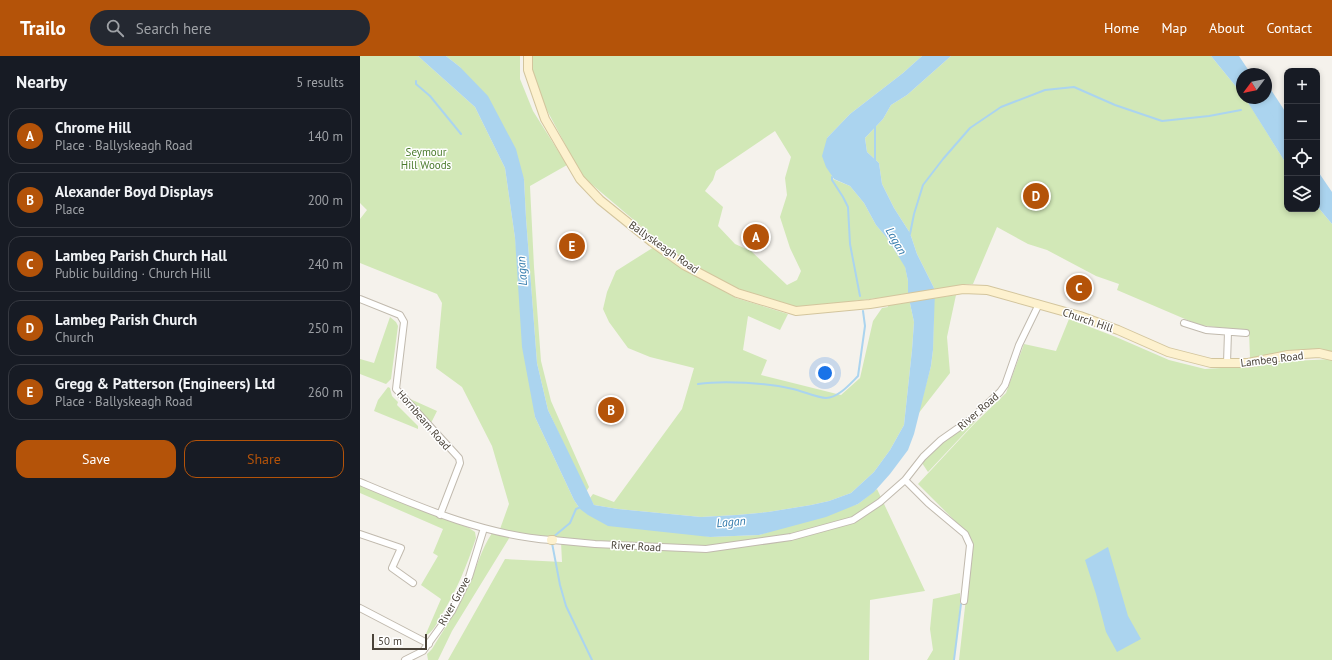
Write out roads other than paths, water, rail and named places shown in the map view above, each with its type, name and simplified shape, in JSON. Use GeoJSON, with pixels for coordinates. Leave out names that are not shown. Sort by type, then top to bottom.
{"type":"FeatureCollection","features":[{"type":"Feature","properties":{"kind":"main road","name":"Ballyskeagh Road"},"geometry":{"type":"LineString","coordinates":[[528,56],[528,70],[546,119],[580,179],[600,200],[652,242],[684,265],[737,294],[796,311],[870,304],[962,290]]}},
{"type":"Feature","properties":{"kind":"main road","name":"Church Hill"},"geometry":{"type":"LineString","coordinates":[[962,290],[972,289],[997,292],[1074,314],[1118,330],[1168,352],[1211,363]]}},
{"type":"Feature","properties":{"kind":"main road","name":"Lambeg Road"},"geometry":{"type":"LineString","coordinates":[[1211,363],[1248,363],[1288,355],[1319,353],[1332,356]]}},
{"type":"Feature","properties":{"kind":"street","name":"Hornbeam Road"},"geometry":{"type":"LineString","coordinates":[[360,299],[400,315],[404,322],[396,389],[459,458],[460,463],[440,515]]}},
{"type":"Feature","properties":{"kind":"street","name":"River Road"},"geometry":{"type":"LineString","coordinates":[[360,482],[440,515],[508,534],[552,540],[595,544],[706,550],[791,537],[853,520],[880,502],[905,480],[927,453],[941,440],[971,419],[1000,392],[1005,385],[1019,345],[1039,304]]}},
{"type":"Feature","properties":{"kind":"street"},"geometry":{"type":"LineString","coordinates":[[1184,323],[1206,330],[1246,333]]}},
{"type":"Feature","properties":{"kind":"street"},"geometry":{"type":"LineString","coordinates":[[1227,363],[1228,332]]}},
{"type":"Feature","properties":{"kind":"street"},"geometry":{"type":"LineString","coordinates":[[905,480],[928,503],[965,534],[970,545],[964,601]]}},
{"type":"Feature","properties":{"kind":"street","name":"River Grove"},"geometry":{"type":"LineString","coordinates":[[405,660],[423,651],[452,611],[469,577],[484,528]]}},
{"type":"Feature","properties":{"kind":"street"},"geometry":{"type":"LineString","coordinates":[[360,534],[401,548],[392,568],[413,583]]}},
{"type":"Feature","properties":{"kind":"street"},"geometry":{"type":"LineString","coordinates":[[360,608],[429,644]]}},
{"type":"Feature","properties":{"kind":"water"},"geometry":{"type":"Polygon","coordinates":[[[418,56],[446,56],[460,67],[488,96],[516,149],[524,179],[537,363],[548,410],[594,505],[618,509],[701,517],[768,512],[829,501],[851,493],[874,472],[890,450],[904,425],[914,322],[908,294],[908,281],[905,267],[887,238],[876,225],[864,203],[850,186],[834,179],[826,167],[822,156],[827,138],[850,114],[903,73],[922,56],[951,56],[907,95],[891,105],[883,119],[865,138],[867,152],[879,163],[882,184],[894,208],[910,233],[917,254],[935,290],[931,366],[914,434],[908,450],[874,492],[858,504],[826,517],[759,535],[710,537],[608,526],[580,509],[574,500],[535,417],[522,347],[515,238],[505,168],[475,107],[418,56]]]}},
{"type":"Feature","properties":{"kind":"water"},"geometry":{"type":"Polygon","coordinates":[[[1211,56],[1239,56],[1247,68],[1236,68],[1236,87],[1211,56]]]}},
{"type":"Feature","properties":{"kind":"water"},"geometry":{"type":"Polygon","coordinates":[[[1249,104],[1272,104],[1284,122],[1284,160],[1249,104]]]}},
{"type":"Feature","properties":{"kind":"water"},"geometry":{"type":"Polygon","coordinates":[[[1320,174],[1332,192],[1332,224],[1320,210],[1320,174]]]}},
{"type":"Feature","properties":{"kind":"water"},"geometry":{"type":"Polygon","coordinates":[[[1108,547],[1128,616],[1141,639],[1117,652],[1106,632],[1085,560],[1108,547]]]}},
{"type":"Feature","properties":{"kind":"waterway"},"geometry":{"type":"LineString","coordinates":[[416,81],[416,84],[430,96],[461,134]]}},
{"type":"Feature","properties":{"kind":"waterway"},"geometry":{"type":"LineString","coordinates":[[910,234],[914,214],[923,185],[970,128],[1001,107],[1045,90],[1074,87],[1115,105],[1162,121],[1209,116],[1241,110]]}},
{"type":"Feature","properties":{"kind":"waterway","name":"Lagan"},"geometry":{"type":"LineString","coordinates":[[1272,103],[1284,121]]}},
{"type":"Feature","properties":{"kind":"waterway"},"geometry":{"type":"LineString","coordinates":[[875,125],[875,163]]}},
{"type":"Feature","properties":{"kind":"waterway"},"geometry":{"type":"LineString","coordinates":[[832,177],[832,180],[848,207],[850,244],[860,296]]}},
{"type":"Feature","properties":{"kind":"waterway"},"geometry":{"type":"LineString","coordinates":[[698,384],[720,382],[758,384],[793,389],[823,398],[835,396],[844,390],[858,376],[865,326],[863,311]]}},
{"type":"Feature","properties":{"kind":"waterway"},"geometry":{"type":"LineString","coordinates":[[552,538],[570,523],[576,509],[581,507]]}},
{"type":"Feature","properties":{"kind":"waterway"},"geometry":{"type":"LineString","coordinates":[[552,543],[560,585],[566,606],[592,660]]}},
{"type":"Feature","properties":{"kind":"waterway"},"geometry":{"type":"LineString","coordinates":[[954,660],[961,604]]}},
{"type":"Feature","properties":{"kind":"place","name":"Lambeg Parish Church"},"geometry":{"type":"Point","coordinates":[1036,196]}},
{"type":"Feature","properties":{"kind":"place","name":"Chrome Hill"},"geometry":{"type":"Point","coordinates":[756,237]}},
{"type":"Feature","properties":{"kind":"place","name":"Gregg & Patterson (Engineers) Ltd"},"geometry":{"type":"Point","coordinates":[572,246]}},
{"type":"Feature","properties":{"kind":"place","name":"Lambeg Parish Church Hall"},"geometry":{"type":"Point","coordinates":[1079,288]}},
{"type":"Feature","properties":{"kind":"place","name":"Alexander Boyd Displays"},"geometry":{"type":"Point","coordinates":[611,410]}},
{"type":"Feature","properties":{"kind":"park label","name":"Seymour Hill Woods"},"geometry":{"type":"Point","coordinates":[426,158]}}]}
